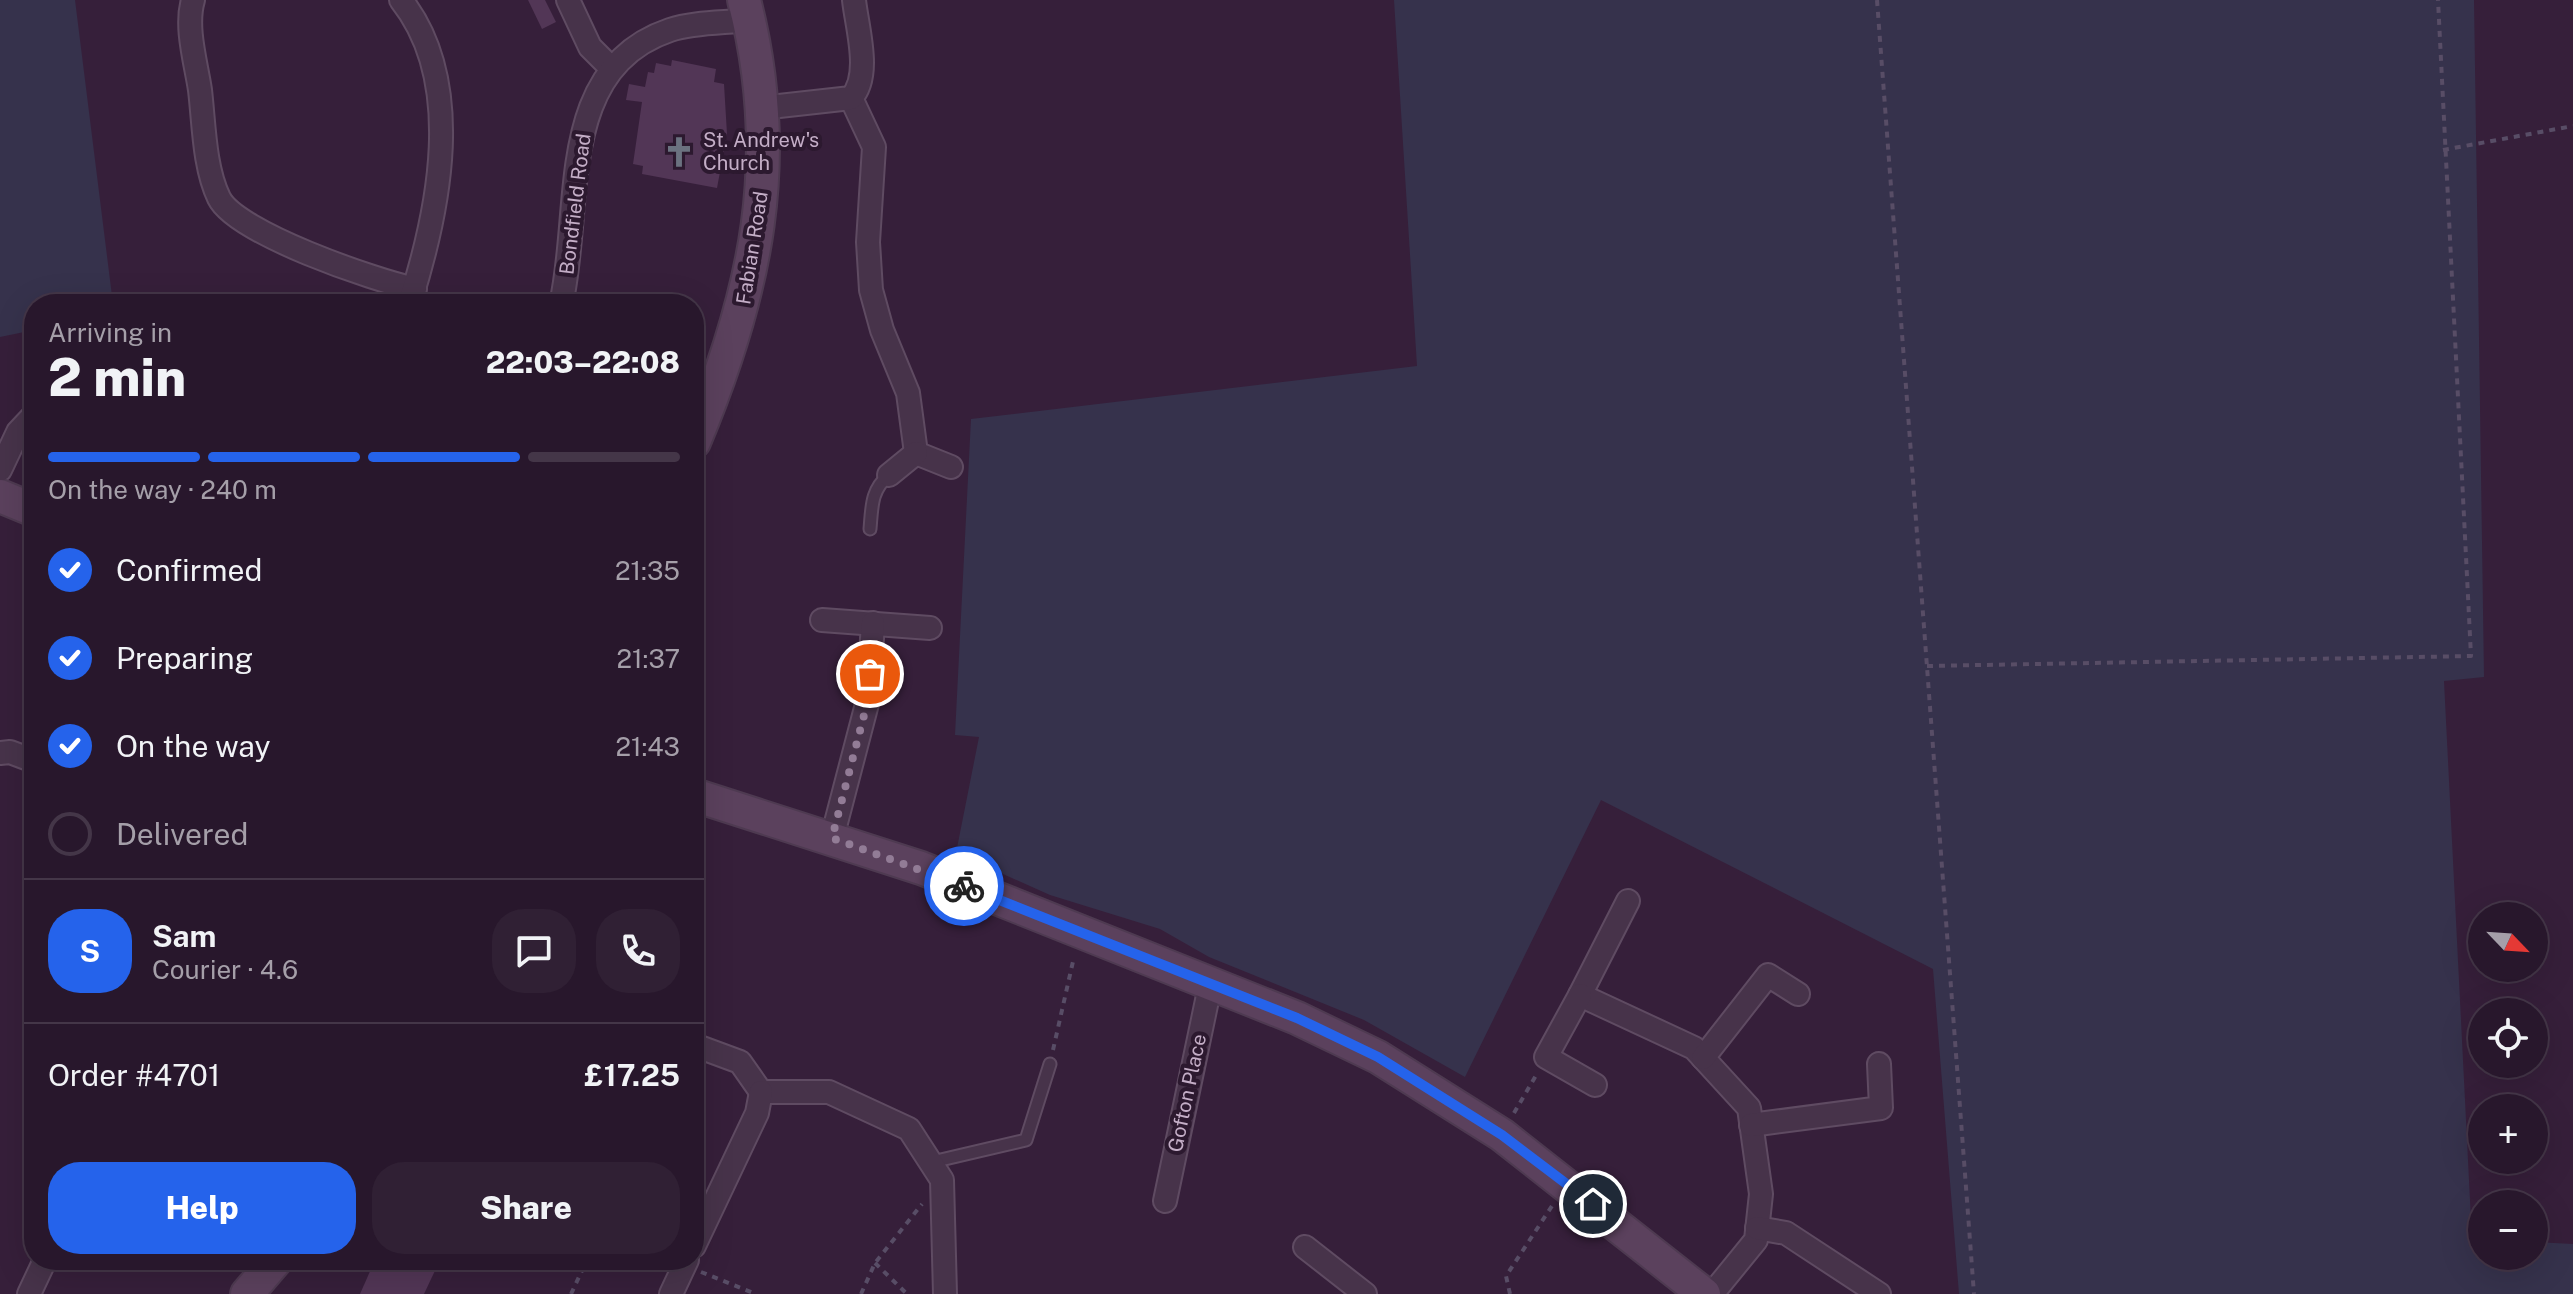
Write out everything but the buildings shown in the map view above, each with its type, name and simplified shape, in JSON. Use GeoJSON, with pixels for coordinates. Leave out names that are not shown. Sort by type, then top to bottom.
{"type":"FeatureCollection","features":[{"type":"Feature","properties":{"kind":"street"},"geometry":{"type":"LineString","coordinates":[[193,0],[191,23],[211,174],[221,201],[244,223],[405,294]]}},
{"type":"Feature","properties":{"kind":"street"},"geometry":{"type":"LineString","coordinates":[[401,0],[414,17],[431,54],[439,101],[434,204],[413,294]]}},
{"type":"Feature","properties":{"kind":"street"},"geometry":{"type":"LineString","coordinates":[[568,0],[590,47],[611,68]]}},
{"type":"Feature","properties":{"kind":"street"},"geometry":{"type":"LineString","coordinates":[[851,98],[862,75],[854,0]]}},
{"type":"Feature","properties":{"kind":"street","name":"Bondfield Road"},"geometry":{"type":"LineString","coordinates":[[562,294],[580,143],[588,114],[611,68],[647,39],[746,10]]}},
{"type":"Feature","properties":{"kind":"street","name":"Fabian Road"},"geometry":{"type":"LineString","coordinates":[[704,419],[746,297],[759,230],[764,171],[761,108],[746,10]]}},
{"type":"Feature","properties":{"kind":"street"},"geometry":{"type":"LineString","coordinates":[[761,108],[851,98]]}},
{"type":"Feature","properties":{"kind":"street"},"geometry":{"type":"LineString","coordinates":[[851,98],[874,147],[868,242],[871,290],[882,330],[908,393],[916,453]]}},
{"type":"Feature","properties":{"kind":"street"},"geometry":{"type":"LineString","coordinates":[[0,470],[24,426]]}},
{"type":"Feature","properties":{"kind":"street"},"geometry":{"type":"LineString","coordinates":[[916,453],[951,467]]}},
{"type":"Feature","properties":{"kind":"street"},"geometry":{"type":"LineString","coordinates":[[889,475],[916,453]]}},
{"type":"Feature","properties":{"kind":"street"},"geometry":{"type":"LineString","coordinates":[[0,496],[24,506]]}},
{"type":"Feature","properties":{"kind":"street"},"geometry":{"type":"LineString","coordinates":[[822,620],[930,628]]}},
{"type":"Feature","properties":{"kind":"street"},"geometry":{"type":"LineString","coordinates":[[832,838],[868,700],[873,623]]}},
{"type":"Feature","properties":{"kind":"street"},"geometry":{"type":"LineString","coordinates":[[0,753],[10,752],[24,757]]}},
{"type":"Feature","properties":{"kind":"street"},"geometry":{"type":"LineString","coordinates":[[704,798],[921,868],[1210,986],[1297,1018],[1378,1057],[1502,1135],[1704,1294]]}},
{"type":"Feature","properties":{"kind":"street"},"geometry":{"type":"LineString","coordinates":[[1595,1085],[1546,1057],[1628,901]]}},
{"type":"Feature","properties":{"kind":"street"},"geometry":{"type":"LineString","coordinates":[[1703,1058],[1768,975],[1798,994]]}},
{"type":"Feature","properties":{"kind":"street","name":"Gofton Place"},"geometry":{"type":"LineString","coordinates":[[1165,1201],[1210,986]]}},
{"type":"Feature","properties":{"kind":"street"},"geometry":{"type":"LineString","coordinates":[[1580,995],[1694,1048],[1749,1108],[1761,1194],[1756,1240],[1712,1294]]}},
{"type":"Feature","properties":{"kind":"street"},"geometry":{"type":"LineString","coordinates":[[704,1049],[740,1062],[761,1092],[757,1113],[704,1225]]}},
{"type":"Feature","properties":{"kind":"street"},"geometry":{"type":"LineString","coordinates":[[1751,1125],[1881,1108],[1879,1064]]}},
{"type":"Feature","properties":{"kind":"street"},"geometry":{"type":"LineString","coordinates":[[761,1092],[829,1092],[909,1129],[937,1171],[945,1294]]}},
{"type":"Feature","properties":{"kind":"street"},"geometry":{"type":"LineString","coordinates":[[1757,1228],[1786,1233],[1879,1294]]}},
{"type":"Feature","properties":{"kind":"street"},"geometry":{"type":"LineString","coordinates":[[1305,1247],[1365,1294]]}},
{"type":"Feature","properties":{"kind":"street"},"geometry":{"type":"LineString","coordinates":[[29,1294],[40,1270]]}},
{"type":"Feature","properties":{"kind":"street"},"geometry":{"type":"LineString","coordinates":[[247,1294],[267,1270]]}},
{"type":"Feature","properties":{"kind":"street"},"geometry":{"type":"LineString","coordinates":[[671,1294],[682,1270]]}},
{"type":"Feature","properties":{"kind":"lane"},"geometry":{"type":"LineString","coordinates":[[870,529],[872,498],[877,485],[889,475]]}},
{"type":"Feature","properties":{"kind":"lane"},"geometry":{"type":"LineString","coordinates":[[937,1171],[1026,1140],[1050,1064]]}},
{"type":"Feature","properties":{"kind":"path"},"geometry":{"type":"LineString","coordinates":[[1877,0],[1974,1294]]}},
{"type":"Feature","properties":{"kind":"path"},"geometry":{"type":"LineString","coordinates":[[1927,666],[2471,656],[2443,150],[2438,0]]}},
{"type":"Feature","properties":{"kind":"path"},"geometry":{"type":"LineString","coordinates":[[2443,150],[2573,126]]}},
{"type":"Feature","properties":{"kind":"path"},"geometry":{"type":"LineString","coordinates":[[1050,1064],[1080,932]]}},
{"type":"Feature","properties":{"kind":"path"},"geometry":{"type":"LineString","coordinates":[[1525,1123],[1514,1114],[1546,1057]]}},
{"type":"Feature","properties":{"kind":"path"},"geometry":{"type":"LineString","coordinates":[[861,1294],[875,1263],[937,1171]]}},
{"type":"Feature","properties":{"kind":"path"},"geometry":{"type":"LineString","coordinates":[[1510,1294],[1506,1276],[1566,1183]]}},
{"type":"Feature","properties":{"kind":"path"},"geometry":{"type":"LineString","coordinates":[[875,1263],[907,1294]]}},
{"type":"Feature","properties":{"kind":"path"},"geometry":{"type":"LineString","coordinates":[[571,1294],[582,1270]]}},
{"type":"Feature","properties":{"kind":"shaded area"},"geometry":{"type":"Polygon","coordinates":[[[0,0],[75,0],[112,294],[24,294],[24,332],[0,337],[0,0]]]}},
{"type":"Feature","properties":{"kind":"shaded area"},"geometry":{"type":"Polygon","coordinates":[[[1394,0],[2474,0],[2484,677],[2444,681],[2469,1190],[2468,1270],[2548,1270],[2548,1243],[2573,1244],[2573,1294],[1959,1294],[1933,969],[1601,800],[1465,1077],[1364,1020],[1209,957],[1160,929],[1050,895],[956,853],[979,737],[955,735],[971,419],[1417,366],[1394,0]]]}},
{"type":"Feature","properties":{"kind":"way so far"},"geometry":{"type":"LineString","coordinates":[[870,674],[868,700],[832,838],[964,886]]}},
{"type":"Feature","properties":{"kind":"place","name":"St. Andrew's Church"},"geometry":{"type":"Point","coordinates":[679,152]}},
{"type":"Feature","properties":{"kind":"route"},"geometry":{"type":"LineString","coordinates":[[964,886],[1297,1018],[1378,1057],[1502,1135],[1593,1204]]}}]}
